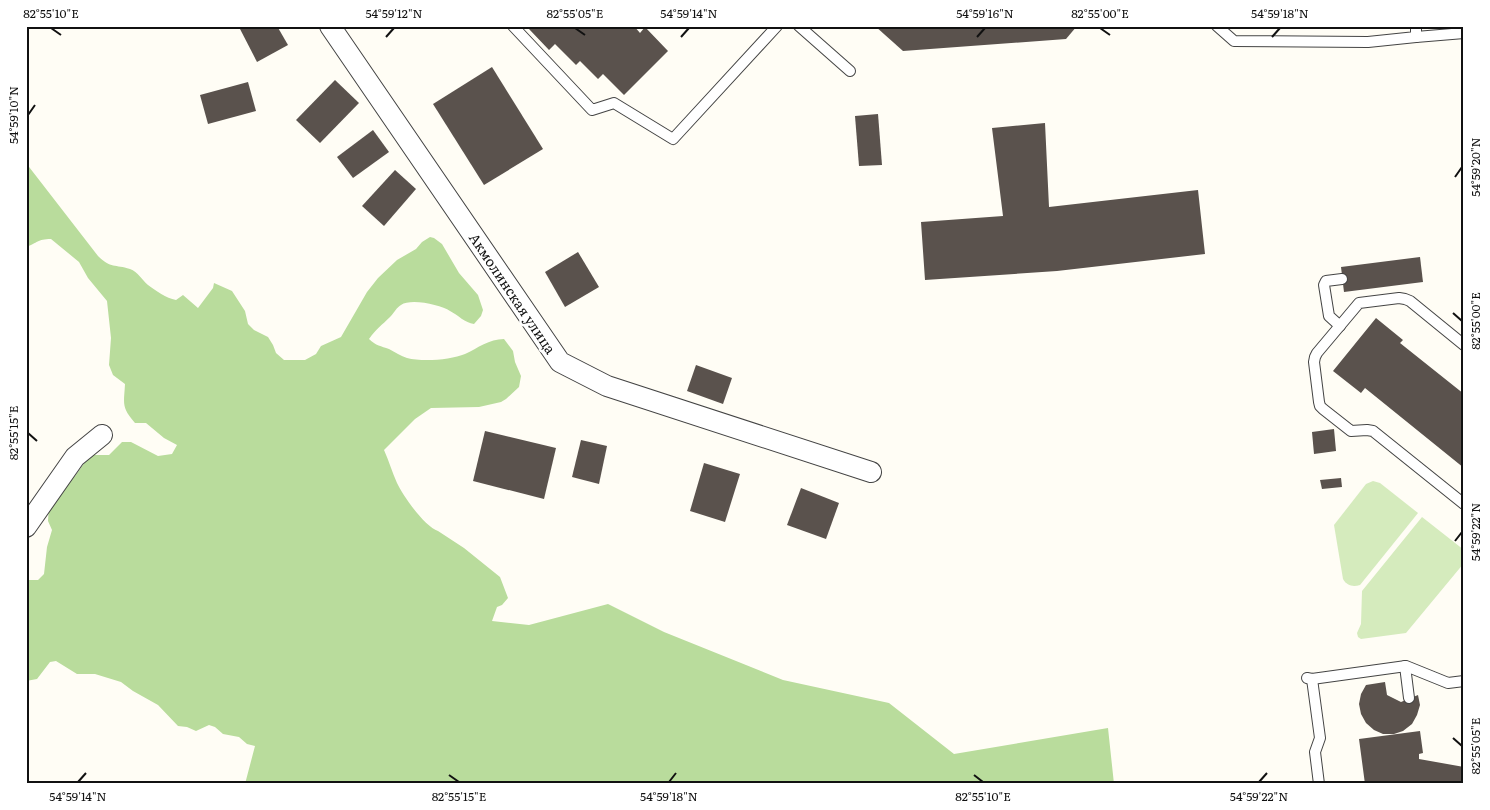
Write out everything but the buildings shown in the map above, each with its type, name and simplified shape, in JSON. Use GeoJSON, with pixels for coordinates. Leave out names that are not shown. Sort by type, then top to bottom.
{"type":"FeatureCollection","features":[{"type":"Feature","properties":{"kind":"street","name":"Акмолинская улица"},"geometry":{"type":"LineString","coordinates":[[330,26],[560,362],[607,386],[870,472]]}},
{"type":"Feature","properties":{"kind":"street"},"geometry":{"type":"LineString","coordinates":[[26,527],[75,457],[102,436]]}},
{"type":"Feature","properties":{"kind":"lane"},"geometry":{"type":"LineString","coordinates":[[513,26],[592,110],[614,103],[673,139],[777,26]]}},
{"type":"Feature","properties":{"kind":"lane"},"geometry":{"type":"LineString","coordinates":[[798,26],[850,71]]}},
{"type":"Feature","properties":{"kind":"lane"},"geometry":{"type":"LineString","coordinates":[[1216,26],[1234,41],[1368,42],[1416,32],[1464,32]]}},
{"type":"Feature","properties":{"kind":"lane"},"geometry":{"type":"LineString","coordinates":[[1340,326],[1329,316],[1324,285],[1326,281],[1342,279]]}},
{"type":"Feature","properties":{"kind":"lane"},"geometry":{"type":"LineString","coordinates":[[1464,345],[1410,301],[1399,298],[1359,303],[1315,357],[1320,406],[1351,431],[1373,431],[1464,504]]}},
{"type":"Feature","properties":{"kind":"lane"},"geometry":{"type":"LineString","coordinates":[[1405,666],[1409,698]]}},
{"type":"Feature","properties":{"kind":"lane"},"geometry":{"type":"LineString","coordinates":[[1319,784],[1315,752],[1320,738],[1310,678],[1405,666],[1448,683],[1464,681]]}},
{"type":"Feature","properties":{"kind":"green space"},"geometry":{"type":"Polygon","coordinates":[[[26,163],[102,260],[110,265],[133,270],[148,285],[169,298],[176,300],[183,295],[198,308],[213,288],[214,283],[232,291],[245,311],[248,324],[254,330],[268,337],[276,353],[284,360],[305,360],[316,354],[321,346],[341,337],[367,292],[378,278],[397,260],[416,249],[430,237],[442,244],[459,273],[478,295],[483,310],[481,316],[474,324],[440,307],[419,302],[406,303],[398,307],[369,339],[405,357],[420,360],[459,356],[488,342],[499,339],[504,339],[513,351],[521,376],[519,387],[506,399],[479,407],[431,408],[415,419],[384,450],[400,489],[427,524],[464,548],[500,577],[508,598],[502,605],[497,607],[492,621],[529,625],[608,604],[664,632],[783,680],[889,703],[954,754],[1108,728],[1114,784],[245,784],[255,746],[247,744],[239,737],[223,734],[215,727],[209,725],[196,731],[178,726],[158,705],[121,682],[95,674],[77,674],[56,661],[50,662],[37,679],[26,681],[26,580],[38,580],[44,574],[47,547],[52,530],[48,521],[49,506],[62,482],[75,476],[90,455],[109,455],[122,442],[131,442],[158,456],[172,454],[177,445],[164,438],[146,423],[135,423],[127,413],[124,401],[125,384],[113,375],[109,365],[111,338],[107,301],[88,278],[79,262],[51,239],[40,240],[26,247],[26,163]]]}},
{"type":"Feature","properties":{"kind":"green space"},"geometry":{"type":"Polygon","coordinates":[[[1373,481],[1380,483],[1418,513],[1360,585],[1355,586],[1346,583],[1343,579],[1334,525],[1366,484],[1373,481]]]}},
{"type":"Feature","properties":{"kind":"green space"},"geometry":{"type":"Polygon","coordinates":[[[1422,517],[1464,550],[1464,563],[1406,633],[1361,639],[1357,633],[1361,624],[1362,591],[1422,517]]]}}]}
